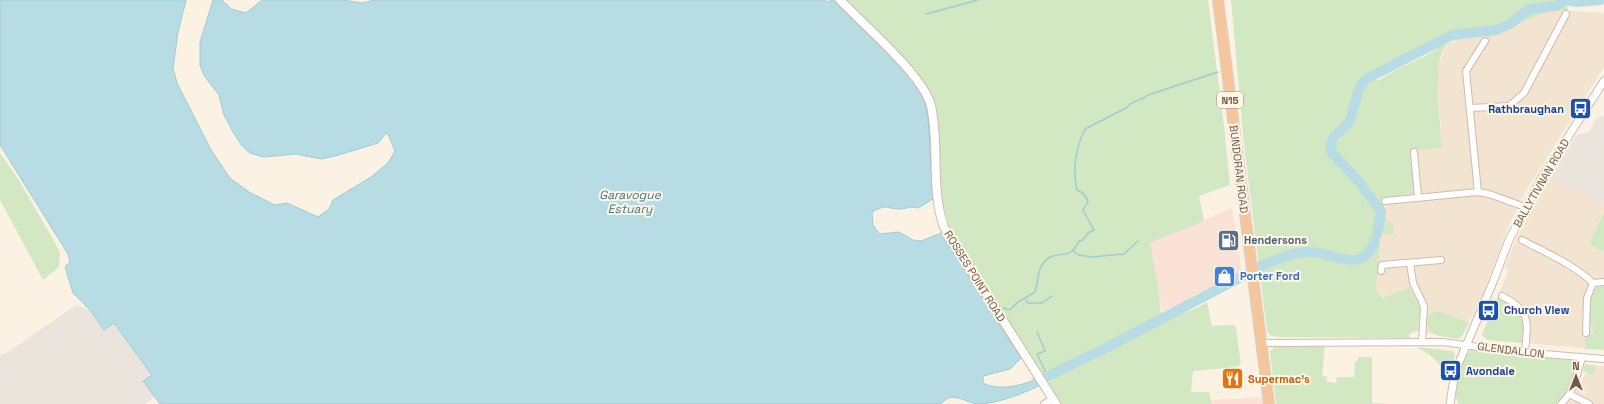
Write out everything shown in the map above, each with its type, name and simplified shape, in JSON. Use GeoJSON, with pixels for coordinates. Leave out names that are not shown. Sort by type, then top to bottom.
{"type":"FeatureCollection","features":[{"type":"Feature","properties":{"kind":"highway","name":"BUNDORAN ROAD"},"geometry":{"type":"LineString","coordinates":[[1218,0],[1261,343]]}},
{"type":"Feature","properties":{"kind":"highway","name":"N15"},"geometry":{"type":"LineString","coordinates":[[1261,343],[1269,404]]}},
{"type":"Feature","properties":{"kind":"main road","name":"ROSSES POINT ROAD"},"geometry":{"type":"LineString","coordinates":[[840,0],[912,73],[926,93],[932,114],[938,206],[944,227],[1054,401]]}},
{"type":"Feature","properties":{"kind":"street"},"geometry":{"type":"LineString","coordinates":[[1471,108],[1509,106],[1524,93],[1566,14]]}},
{"type":"Feature","properties":{"kind":"street"},"geometry":{"type":"LineString","coordinates":[[1478,192],[1467,69],[1485,41]]}},
{"type":"Feature","properties":{"kind":"street","name":"BALLYTIVNAN ROAD"},"geometry":{"type":"LineString","coordinates":[[1450,404],[1452,382],[1493,282],[1508,240],[1525,207],[1604,81]]}},
{"type":"Feature","properties":{"kind":"street"},"geometry":{"type":"LineString","coordinates":[[1414,152],[1418,197]]}},
{"type":"Feature","properties":{"kind":"street"},"geometry":{"type":"LineString","coordinates":[[1385,201],[1478,192],[1489,194],[1525,207]]}},
{"type":"Feature","properties":{"kind":"street"},"geometry":{"type":"LineString","coordinates":[[1522,240],[1571,266],[1583,274],[1592,284]]}},
{"type":"Feature","properties":{"kind":"street"},"geometry":{"type":"LineString","coordinates":[[1381,271],[1382,265],[1441,260]]}},
{"type":"Feature","properties":{"kind":"street"},"geometry":{"type":"LineString","coordinates":[[1410,262],[1413,283],[1424,306],[1422,342]]}},
{"type":"Feature","properties":{"kind":"street"},"geometry":{"type":"LineString","coordinates":[[1592,284],[1604,282]]}},
{"type":"Feature","properties":{"kind":"street"},"geometry":{"type":"LineString","coordinates":[[1586,333],[1587,298],[1592,284]]}},
{"type":"Feature","properties":{"kind":"street"},"geometry":{"type":"LineString","coordinates":[[1502,296],[1517,303],[1525,314],[1527,326],[1525,353]]}},
{"type":"Feature","properties":{"kind":"street","name":"GLENDALLON"},"geometry":{"type":"LineString","coordinates":[[1261,343],[1443,342],[1525,353],[1604,359]]}},
{"type":"Feature","properties":{"kind":"street"},"geometry":{"type":"LineString","coordinates":[[1561,404],[1571,395],[1576,385],[1582,358]]}},
{"type":"Feature","properties":{"kind":"street"},"geometry":{"type":"LineString","coordinates":[[1571,395],[1585,403]]}},
{"type":"Feature","properties":{"kind":"street"},"geometry":{"type":"LineString","coordinates":[[1044,404],[1054,401]]}},
{"type":"Feature","properties":{"kind":"shaded area"},"geometry":{"type":"Polygon","coordinates":[[[1559,10],[1604,13],[1604,67],[1523,196],[1507,230],[1483,294],[1462,336],[1458,339],[1417,331],[1409,334],[1378,292],[1376,287],[1380,246],[1375,241],[1377,234],[1384,234],[1386,220],[1383,198],[1421,193],[1417,150],[1442,148],[1437,71],[1446,45],[1456,39],[1489,36],[1501,33],[1548,11],[1559,10]]]}},
{"type":"Feature","properties":{"kind":"shaded area"},"geometry":{"type":"Polygon","coordinates":[[[1601,116],[1604,116],[1604,204],[1549,178],[1576,135],[1589,132],[1595,120],[1601,116]]]}},
{"type":"Feature","properties":{"kind":"shaded area"},"geometry":{"type":"Polygon","coordinates":[[[1549,178],[1604,204],[1604,212],[1589,244],[1604,251],[1604,350],[1488,340],[1482,335],[1509,269],[1505,267],[1513,245],[1549,178]]]}},
{"type":"Feature","properties":{"kind":"shaded area"},"geometry":{"type":"Polygon","coordinates":[[[1232,208],[1242,273],[1190,297],[1190,301],[1173,309],[1162,312],[1150,243],[1232,208]]]}},
{"type":"Feature","properties":{"kind":"shaded area"},"geometry":{"type":"Polygon","coordinates":[[[76,305],[90,310],[104,330],[114,323],[152,375],[143,381],[155,397],[145,404],[0,404],[0,355],[8,352],[76,305]]]}},
{"type":"Feature","properties":{"kind":"shaded area"},"geometry":{"type":"Polygon","coordinates":[[[1596,366],[1604,366],[1604,404],[1566,404],[1578,389],[1586,372],[1593,376],[1596,366]]]}},
{"type":"Feature","properties":{"kind":"shaded area"},"geometry":{"type":"Polygon","coordinates":[[[1263,397],[1264,404],[1212,404],[1212,400],[1263,397]]]}},
{"type":"Feature","properties":{"kind":"green space"},"geometry":{"type":"Polygon","coordinates":[[[845,0],[1208,0],[1230,185],[1199,196],[1204,221],[1150,243],[1158,285],[1161,316],[1104,349],[1063,365],[1042,378],[952,235],[942,202],[931,96],[845,0]]]}},
{"type":"Feature","properties":{"kind":"green space"},"geometry":{"type":"Polygon","coordinates":[[[1231,0],[1565,0],[1560,1],[1567,6],[1568,10],[1548,11],[1515,26],[1525,9],[1501,24],[1479,31],[1487,36],[1471,36],[1450,41],[1441,54],[1439,66],[1438,95],[1442,148],[1417,150],[1421,193],[1383,198],[1386,220],[1393,224],[1393,234],[1377,234],[1370,246],[1363,253],[1348,257],[1310,249],[1318,256],[1341,261],[1343,264],[1357,263],[1365,260],[1368,258],[1376,242],[1380,245],[1376,287],[1378,293],[1383,298],[1409,288],[1420,310],[1417,331],[1409,334],[1410,338],[1271,336],[1267,331],[1244,145],[1231,0]],[[1433,40],[1397,61],[1370,74],[1378,81],[1392,72],[1437,49],[1433,40]]]}},
{"type":"Feature","properties":{"kind":"green space"},"geometry":{"type":"Polygon","coordinates":[[[0,153],[20,182],[60,253],[59,267],[43,280],[0,200],[0,153]]]}},
{"type":"Feature","properties":{"kind":"green space"},"geometry":{"type":"Polygon","coordinates":[[[1604,212],[1604,251],[1602,251],[1589,244],[1604,212]]]}},
{"type":"Feature","properties":{"kind":"green space"},"geometry":{"type":"Polygon","coordinates":[[[1604,285],[1604,350],[1585,349],[1585,335],[1593,334],[1593,327],[1589,324],[1589,300],[1591,295],[1598,287],[1604,285]]]}},
{"type":"Feature","properties":{"kind":"green space"},"geometry":{"type":"Polygon","coordinates":[[[1498,297],[1513,305],[1521,314],[1524,326],[1523,343],[1488,340],[1482,335],[1498,297]]]}},
{"type":"Feature","properties":{"kind":"green space"},"geometry":{"type":"Polygon","coordinates":[[[1207,302],[1212,326],[1234,325],[1236,328],[1241,364],[1237,367],[1193,371],[1191,392],[1209,392],[1212,404],[1060,404],[1046,383],[1053,380],[1056,376],[1095,359],[1168,318],[1197,308],[1207,302]]]}},
{"type":"Feature","properties":{"kind":"green space"},"geometry":{"type":"Polygon","coordinates":[[[1438,311],[1469,323],[1462,336],[1458,339],[1439,336],[1432,332],[1429,328],[1427,315],[1438,311]]]}},
{"type":"Feature","properties":{"kind":"green space"},"geometry":{"type":"Polygon","coordinates":[[[1325,345],[1322,376],[1327,376],[1327,382],[1336,383],[1337,377],[1354,377],[1355,361],[1358,361],[1358,357],[1372,357],[1372,403],[1393,404],[1276,404],[1270,351],[1275,347],[1325,345]]]}},
{"type":"Feature","properties":{"kind":"green space"},"geometry":{"type":"Polygon","coordinates":[[[1417,347],[1453,351],[1455,354],[1453,363],[1449,364],[1444,380],[1442,369],[1439,364],[1431,356],[1417,347]]]}},
{"type":"Feature","properties":{"kind":"green space"},"geometry":{"type":"Polygon","coordinates":[[[1471,350],[1578,361],[1572,385],[1566,394],[1556,404],[1459,404],[1456,392],[1458,376],[1464,360],[1471,350]]]}},
{"type":"Feature","properties":{"kind":"green space"},"geometry":{"type":"Polygon","coordinates":[[[1585,364],[1596,366],[1593,376],[1583,371],[1585,364]]]}},
{"type":"Feature","properties":{"kind":"water","name":"Garavogue Estuary"},"geometry":{"type":"Polygon","coordinates":[[[0,0],[186,0],[178,32],[173,68],[177,83],[211,150],[230,178],[249,192],[275,205],[287,203],[318,217],[329,209],[333,200],[371,177],[388,163],[395,151],[388,134],[386,133],[378,143],[321,159],[296,154],[264,157],[250,153],[242,146],[233,132],[224,115],[219,95],[205,77],[200,66],[200,42],[213,0],[222,0],[231,9],[246,13],[262,0],[342,0],[363,3],[374,0],[825,0],[827,2],[833,0],[892,58],[911,79],[924,99],[928,117],[933,199],[918,208],[912,207],[895,209],[884,207],[877,209],[872,212],[873,225],[879,234],[899,232],[913,240],[921,241],[941,233],[1021,358],[1010,369],[983,376],[983,383],[996,387],[1009,387],[1035,380],[1039,386],[1017,395],[985,404],[972,403],[954,397],[945,400],[941,404],[160,404],[143,381],[152,375],[114,323],[104,330],[90,310],[73,293],[65,267],[70,262],[68,254],[0,145],[0,0]]]}},
{"type":"Feature","properties":{"kind":"waterway"},"geometry":{"type":"LineString","coordinates":[[926,14],[978,0]]}},
{"type":"Feature","properties":{"kind":"waterway"},"geometry":{"type":"LineString","coordinates":[[1377,234],[1381,212],[1360,183],[1332,153],[1331,144],[1334,137],[1350,121],[1359,88],[1366,79],[1452,35],[1496,30],[1510,24],[1529,9],[1556,6],[1566,0],[1577,2],[1600,0]]}},
{"type":"Feature","properties":{"kind":"waterway"},"geometry":{"type":"LineString","coordinates":[[999,309],[1004,308],[1010,310],[1018,302],[1035,292],[1039,271],[1046,260],[1050,257],[1072,251],[1079,241],[1083,240],[1088,233],[1094,230],[1083,210],[1088,201],[1083,193],[1077,190],[1075,175],[1077,151],[1085,129],[1148,95],[1218,72]]}},
{"type":"Feature","properties":{"kind":"waterway"},"geometry":{"type":"LineString","coordinates":[[1375,241],[1377,234]]}},
{"type":"Feature","properties":{"kind":"waterway"},"geometry":{"type":"LineString","coordinates":[[1073,251],[1079,255],[1091,257],[1124,254],[1138,241]]}},
{"type":"Feature","properties":{"kind":"waterway"},"geometry":{"type":"LineString","coordinates":[[1036,382],[1106,348],[1262,266],[1291,254],[1304,252],[1319,253],[1346,260],[1355,260],[1363,257],[1369,252],[1375,241]]}},
{"type":"Feature","properties":{"kind":"waterway"},"geometry":{"type":"LineString","coordinates":[[1026,300],[1028,303],[1042,303],[1052,296]]}},
{"type":"Feature","properties":{"kind":"waterway"},"geometry":{"type":"LineString","coordinates":[[1037,332],[1045,351],[1037,354],[1045,371],[1045,378]]}},
{"type":"Feature","properties":{"kind":"place","name":"Rathbraughan"},"geometry":{"type":"Point","coordinates":[1580,109]}},
{"type":"Feature","properties":{"kind":"place","name":"Hendersons"},"geometry":{"type":"Point","coordinates":[1229,240]}},
{"type":"Feature","properties":{"kind":"place","name":"Porter Ford"},"geometry":{"type":"Point","coordinates":[1224,276]}},
{"type":"Feature","properties":{"kind":"place","name":"Church View"},"geometry":{"type":"Point","coordinates":[1488,310]}},
{"type":"Feature","properties":{"kind":"place","name":"Avondale"},"geometry":{"type":"Point","coordinates":[1451,371]}},
{"type":"Feature","properties":{"kind":"place","name":"Supermac's"},"geometry":{"type":"Point","coordinates":[1233,379]}}]}
